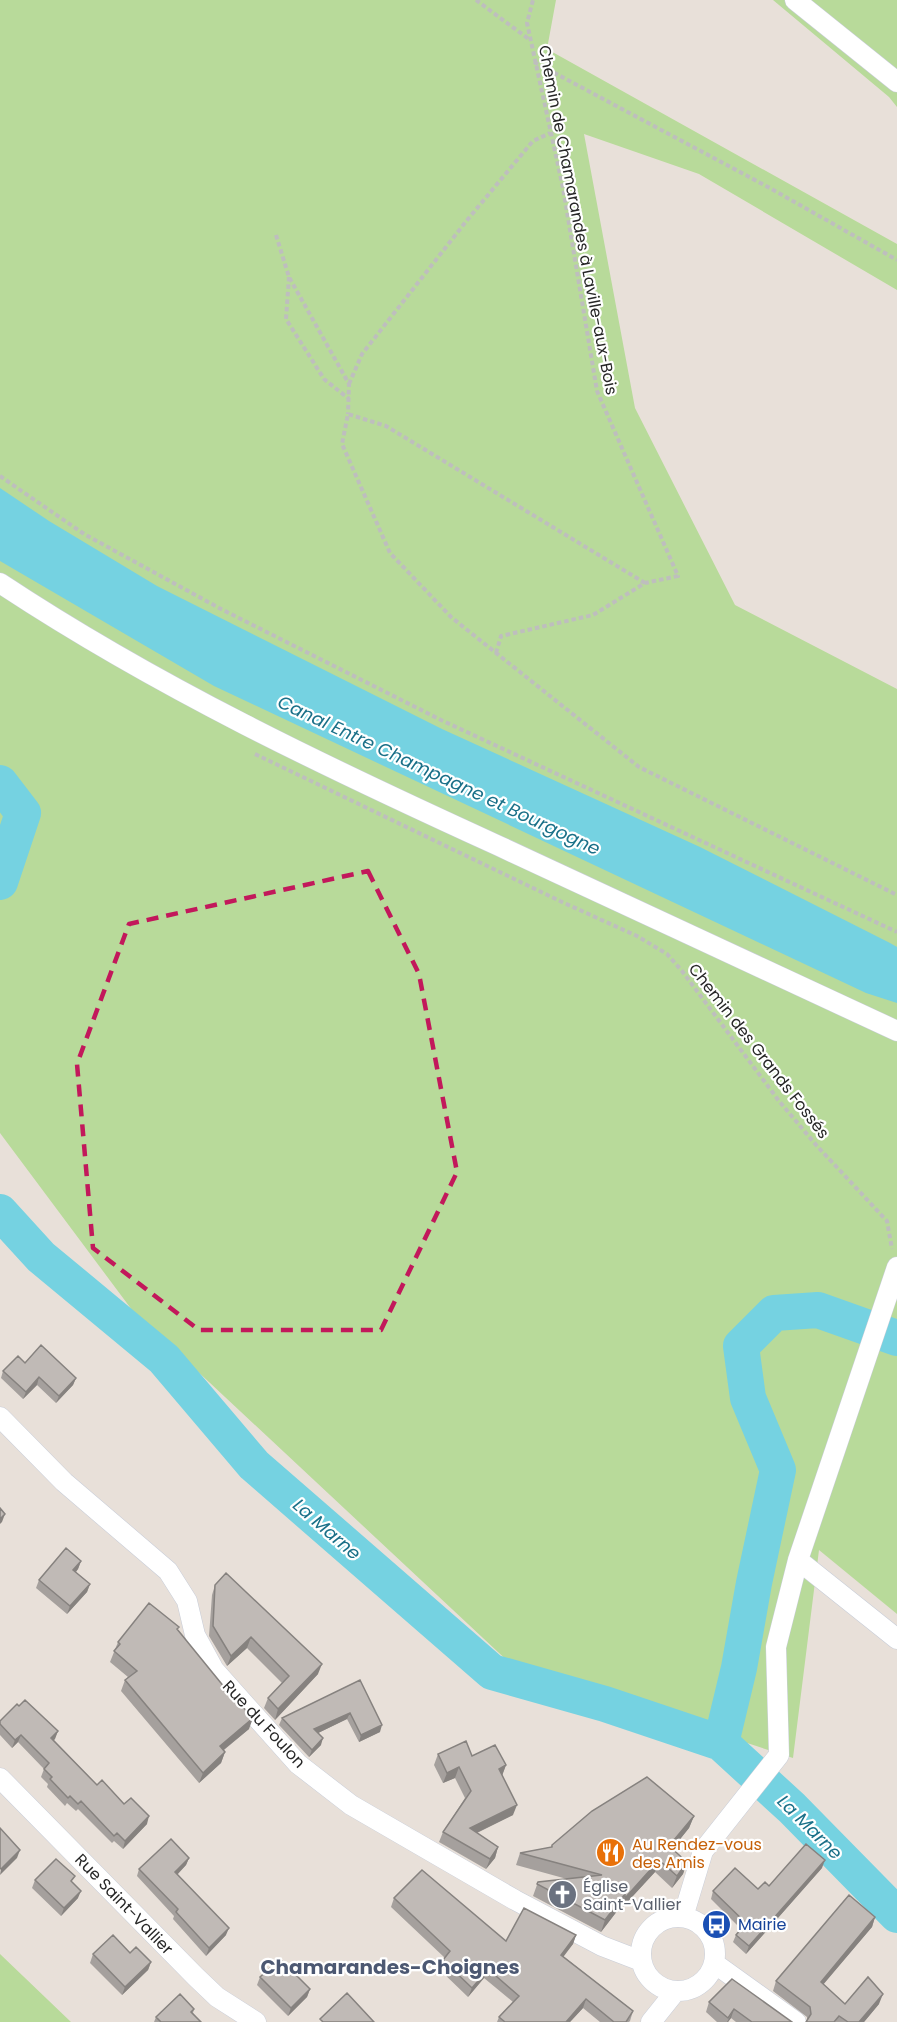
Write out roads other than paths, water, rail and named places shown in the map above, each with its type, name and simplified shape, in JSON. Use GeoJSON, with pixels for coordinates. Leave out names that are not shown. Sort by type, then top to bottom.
{"type":"FeatureCollection","features":[{"type":"Feature","properties":{"kind":"street"},"geometry":{"type":"LineString","coordinates":[[795,0],[897,82]]}},
{"type":"Feature","properties":{"kind":"street"},"geometry":{"type":"LineString","coordinates":[[0,583],[49,616],[211,707],[388,795],[897,1031]]}},
{"type":"Feature","properties":{"kind":"street"},"geometry":{"type":"LineString","coordinates":[[683,1917],[703,1851],[779,1755],[776,1647],[798,1560],[897,1269]]}},
{"type":"Feature","properties":{"kind":"street","name":"Rue du Foulon"},"geometry":{"type":"LineString","coordinates":[[0,1417],[64,1482],[168,1571],[187,1601],[195,1635],[214,1670],[298,1764],[351,1805],[515,1900],[602,1946],[641,1961]]}},
{"type":"Feature","properties":{"kind":"street"},"geometry":{"type":"LineString","coordinates":[[798,1560],[897,1639]]}},
{"type":"Feature","properties":{"kind":"street","name":"Rue Saint-Vallier"},"geometry":{"type":"LineString","coordinates":[[0,1778],[196,1977],[218,1997],[256,2022]]}},
{"type":"Feature","properties":{"kind":"street"},"geometry":{"type":"LineString","coordinates":[[672,1917],[683,1917],[700,1925],[712,1938],[715,1950],[714,1963],[711,1973],[696,1988],[675,1992],[663,1989],[652,1982],[641,1961],[640,1949],[651,1928],[660,1921],[672,1917]]}},
{"type":"Feature","properties":{"kind":"street"},"geometry":{"type":"LineString","coordinates":[[714,1963],[796,2022]]}},
{"type":"Feature","properties":{"kind":"street"},"geometry":{"type":"LineString","coordinates":[[651,2022],[675,1992]]}},
{"type":"Feature","properties":{"kind":"water","name":"Canal Entre Champagne et Bourgogne"},"geometry":{"type":"Polygon","coordinates":[[[0,488],[49,521],[157,586],[442,729],[700,847],[897,947],[897,1003],[866,993],[214,686],[0,561],[0,488]]]}},
{"type":"Feature","properties":{"kind":"waterway","name":"La Marne"},"geometry":{"type":"LineString","coordinates":[[0,783],[23,813],[0,882]]}},
{"type":"Feature","properties":{"kind":"waterway","name":"La Marne"},"geometry":{"type":"LineString","coordinates":[[0,1212],[41,1257],[164,1359],[254,1465],[492,1672],[605,1704],[721,1743],[739,1668],[778,1470],[748,1398],[741,1346],[774,1313],[818,1310],[897,1338]]}},
{"type":"Feature","properties":{"kind":"waterway","name":"La Marne"},"geometry":{"type":"LineString","coordinates":[[721,1743],[792,1808],[897,1915]]}},
{"type":"Feature","properties":{"kind":"place","name":"Au Rendez-vous des Amis"},"geometry":{"type":"Point","coordinates":[611,1853]}},
{"type":"Feature","properties":{"kind":"place","name":"Église Saint-Vallier"},"geometry":{"type":"Point","coordinates":[562,1895]}},
{"type":"Feature","properties":{"kind":"place","name":"Mairie"},"geometry":{"type":"Point","coordinates":[717,1924]}},
{"type":"Feature","properties":{"kind":"district","name":"Chamarandes-Choignes"},"geometry":{"type":"Point","coordinates":[390,1967]}}]}
